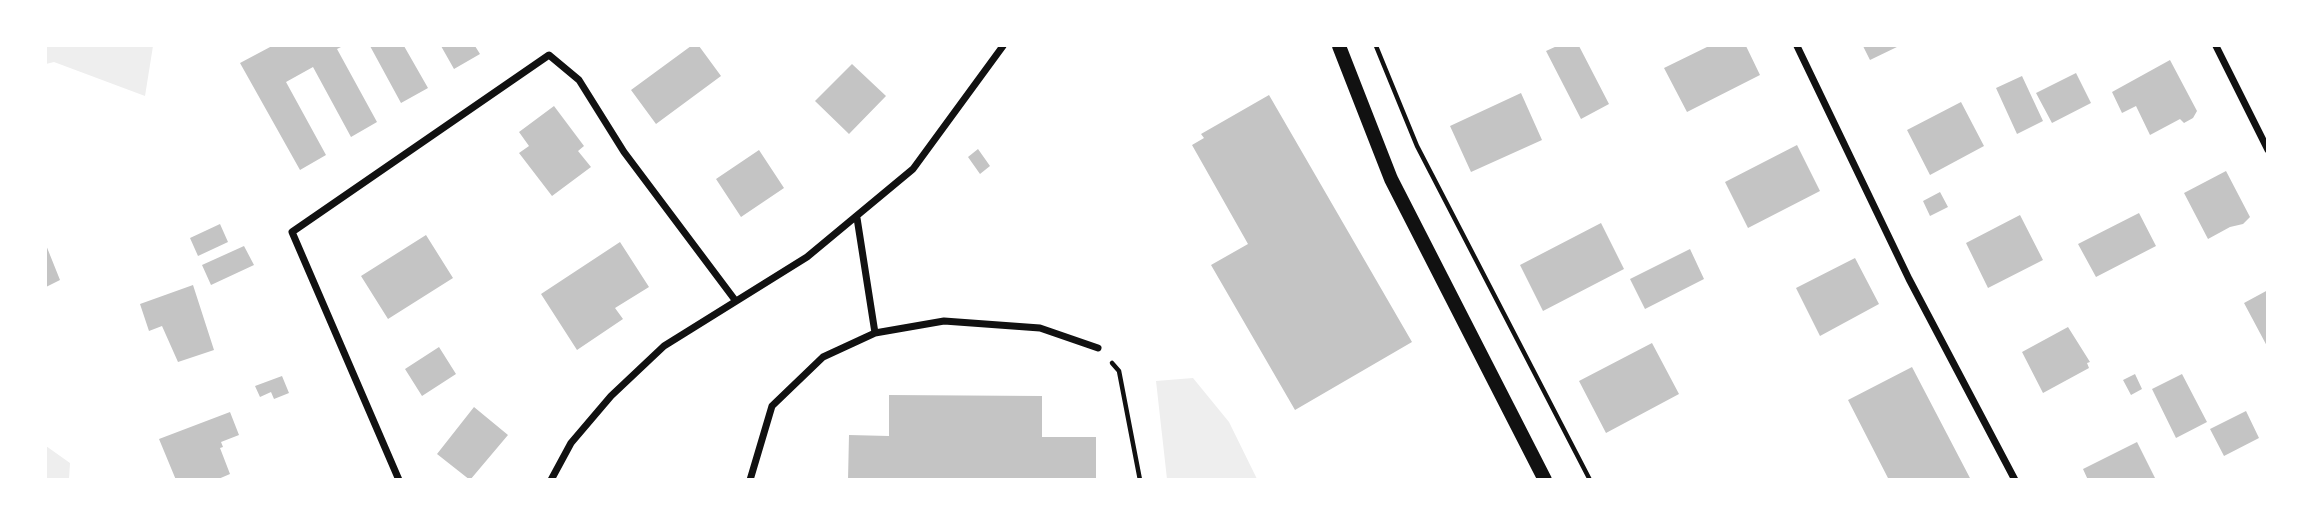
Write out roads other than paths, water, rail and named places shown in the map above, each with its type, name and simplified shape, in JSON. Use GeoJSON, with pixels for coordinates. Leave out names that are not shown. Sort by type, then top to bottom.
{"type":"FeatureCollection","features":[{"type":"Feature","properties":{"kind":"main road"},"geometry":{"type":"LineString","coordinates":[[1339,46],[1391,179],[1545,480]]}},
{"type":"Feature","properties":{"kind":"street"},"geometry":{"type":"LineString","coordinates":[[551,480],[571,443],[611,396],[664,346],[807,257],[913,169],[1003,46]]}},
{"type":"Feature","properties":{"kind":"street"},"geometry":{"type":"LineString","coordinates":[[1797,46],[1909,279],[2015,480]]}},
{"type":"Feature","properties":{"kind":"street"},"geometry":{"type":"LineString","coordinates":[[2216,46],[2267,150]]}},
{"type":"Feature","properties":{"kind":"street"},"geometry":{"type":"LineString","coordinates":[[399,480],[292,232],[549,55],[579,80],[624,152],[735,300]]}},
{"type":"Feature","properties":{"kind":"street"},"geometry":{"type":"LineString","coordinates":[[857,218],[875,333]]}},
{"type":"Feature","properties":{"kind":"street"},"geometry":{"type":"LineString","coordinates":[[750,480],[772,406],[823,357],[875,333],[944,321],[1040,328],[1098,348]]}}]}
